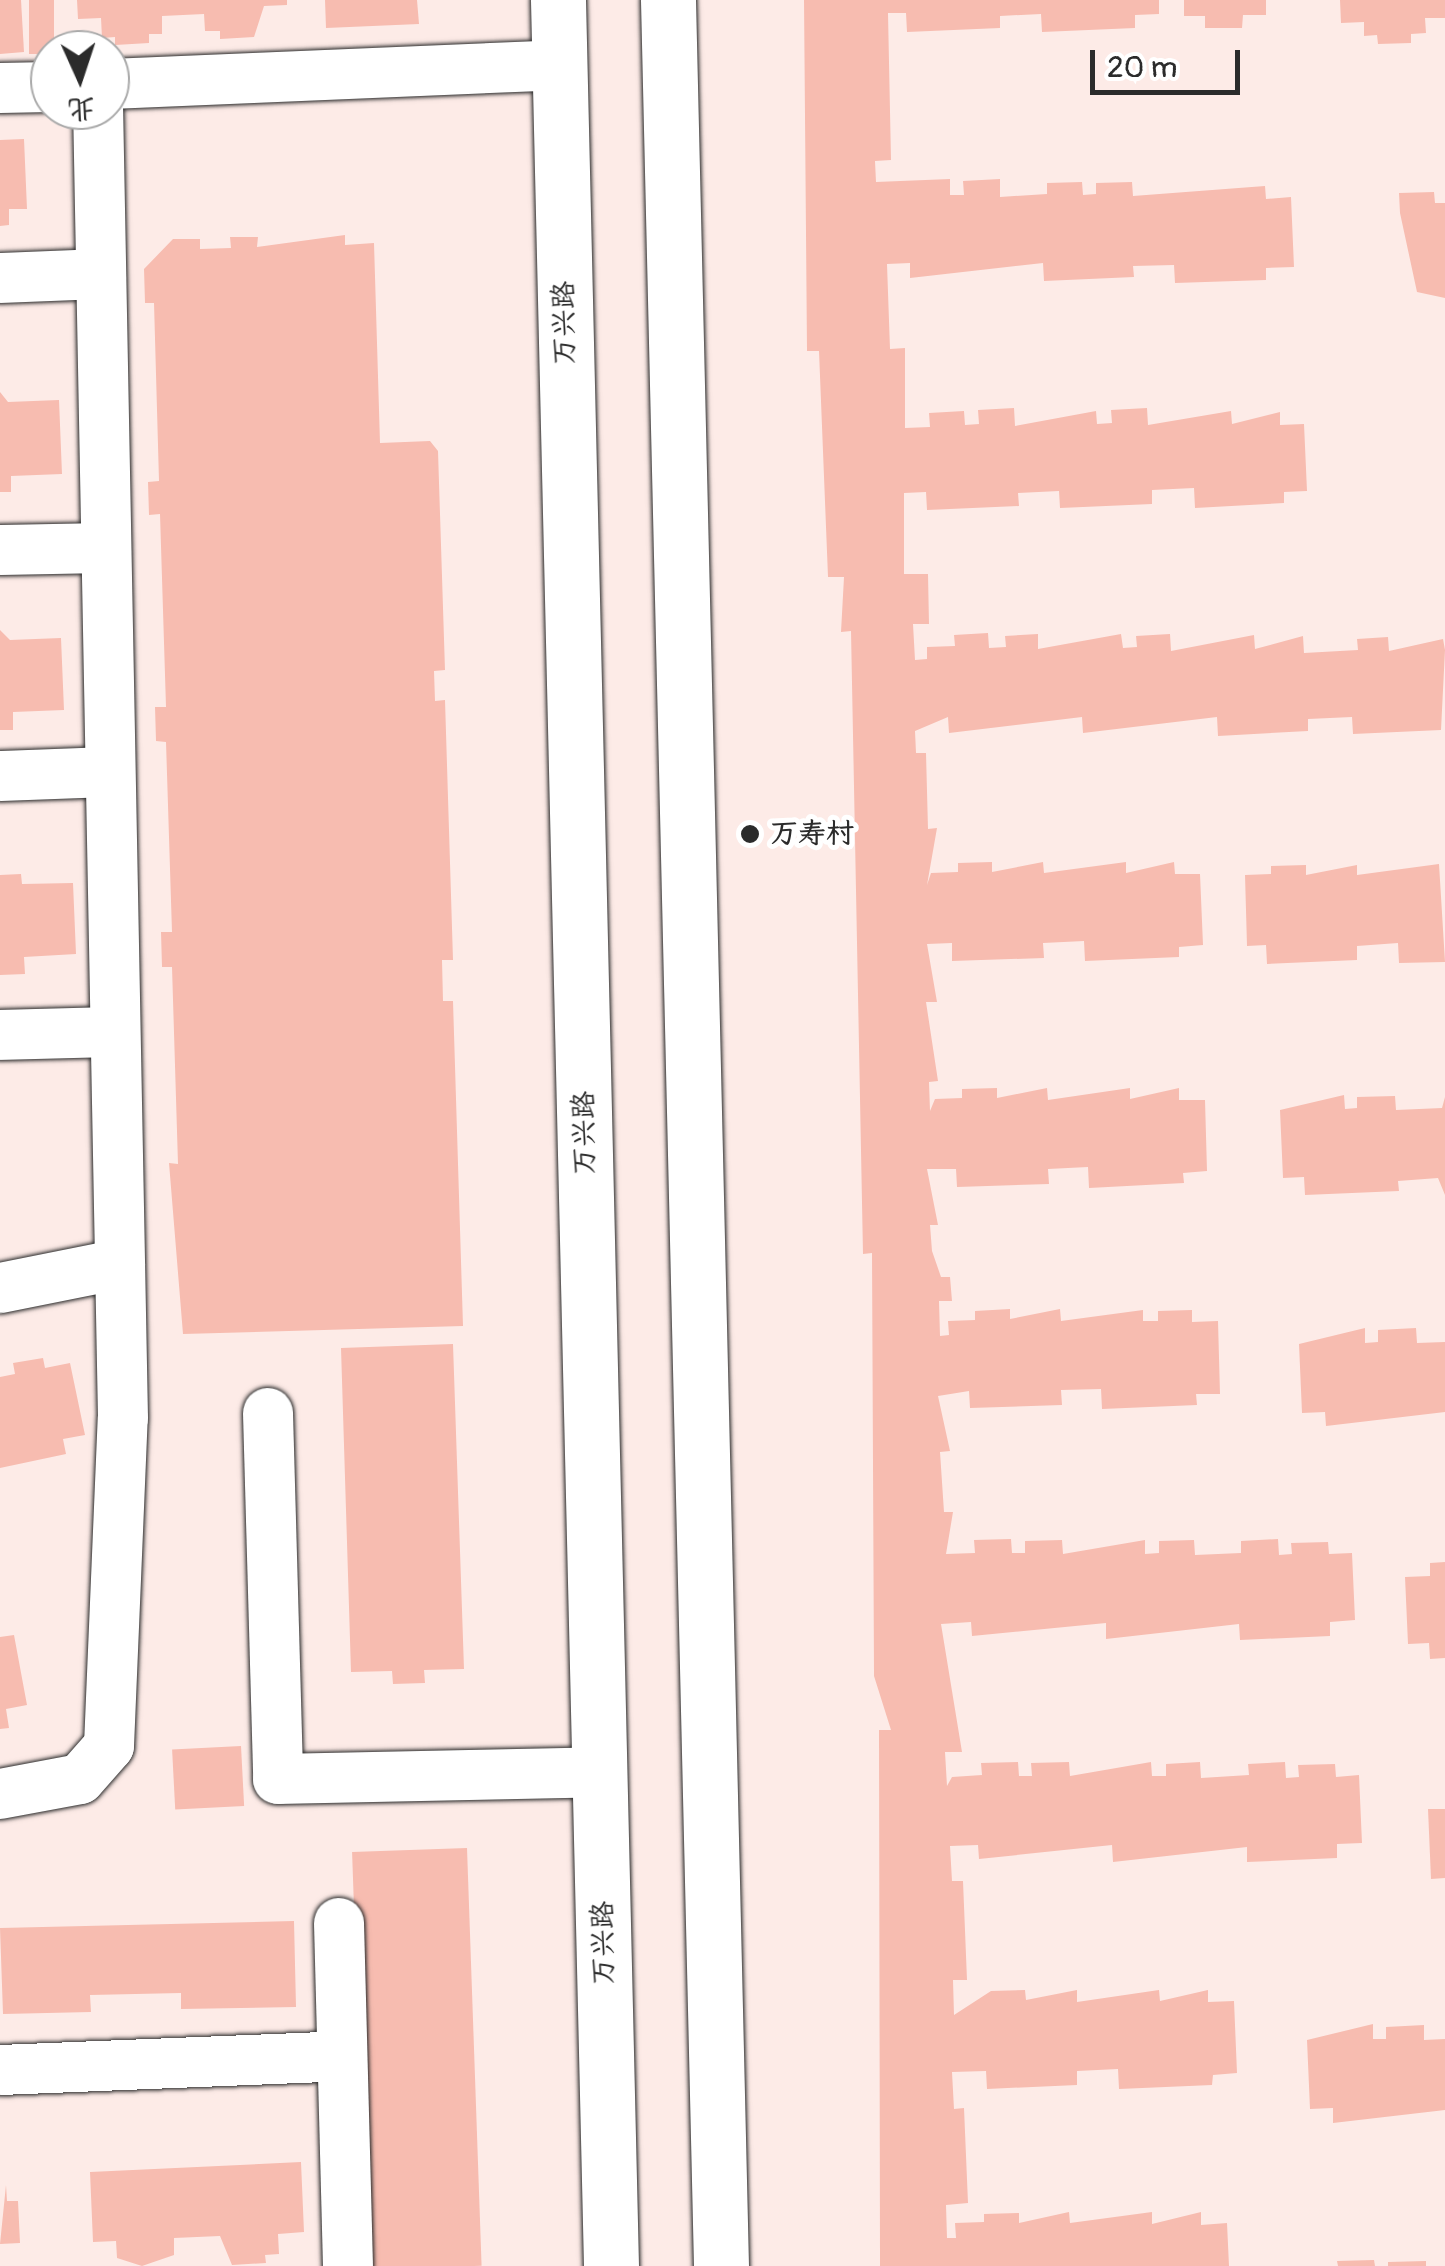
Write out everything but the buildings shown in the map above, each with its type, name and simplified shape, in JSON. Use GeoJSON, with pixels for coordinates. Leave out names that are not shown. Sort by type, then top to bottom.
{"type":"FeatureCollection","features":[{"type":"Feature","properties":{"kind":"main road","name":"万兴路"},"geometry":{"type":"LineString","coordinates":[[558,0],[611,2266]]}},
{"type":"Feature","properties":{"kind":"main road"},"geometry":{"type":"LineString","coordinates":[[668,0],[722,2266]]}},
{"type":"Feature","properties":{"kind":"lane"},"geometry":{"type":"LineString","coordinates":[[130,83],[559,66]]}},
{"type":"Feature","properties":{"kind":"lane"},"geometry":{"type":"LineString","coordinates":[[0,88],[30,87]]}},
{"type":"Feature","properties":{"kind":"lane"},"geometry":{"type":"LineString","coordinates":[[0,1794],[80,1779],[109,1746],[120,1264],[98,130]]}},
{"type":"Feature","properties":{"kind":"lane"},"geometry":{"type":"LineString","coordinates":[[0,278],[101,274]]}},
{"type":"Feature","properties":{"kind":"lane"},"geometry":{"type":"LineString","coordinates":[[0,550],[106,548]]}},
{"type":"Feature","properties":{"kind":"lane"},"geometry":{"type":"LineString","coordinates":[[0,776],[110,772]]}},
{"type":"Feature","properties":{"kind":"lane"},"geometry":{"type":"LineString","coordinates":[[0,1035],[115,1032]]}},
{"type":"Feature","properties":{"kind":"lane"},"geometry":{"type":"LineString","coordinates":[[0,1288],[120,1264]]}},
{"type":"Feature","properties":{"kind":"lane"},"geometry":{"type":"LineString","coordinates":[[268,1412],[278,1779],[600,1772]]}},
{"type":"Feature","properties":{"kind":"lane"},"geometry":{"type":"LineString","coordinates":[[339,1923],[348,2266]]}},
{"type":"Feature","properties":{"kind":"lane"},"geometry":{"type":"LineString","coordinates":[[0,2070],[342,2056]]}},
{"type":"Feature","properties":{"kind":"place","name":"万寿村"},"geometry":{"type":"Point","coordinates":[750,834]}}]}
